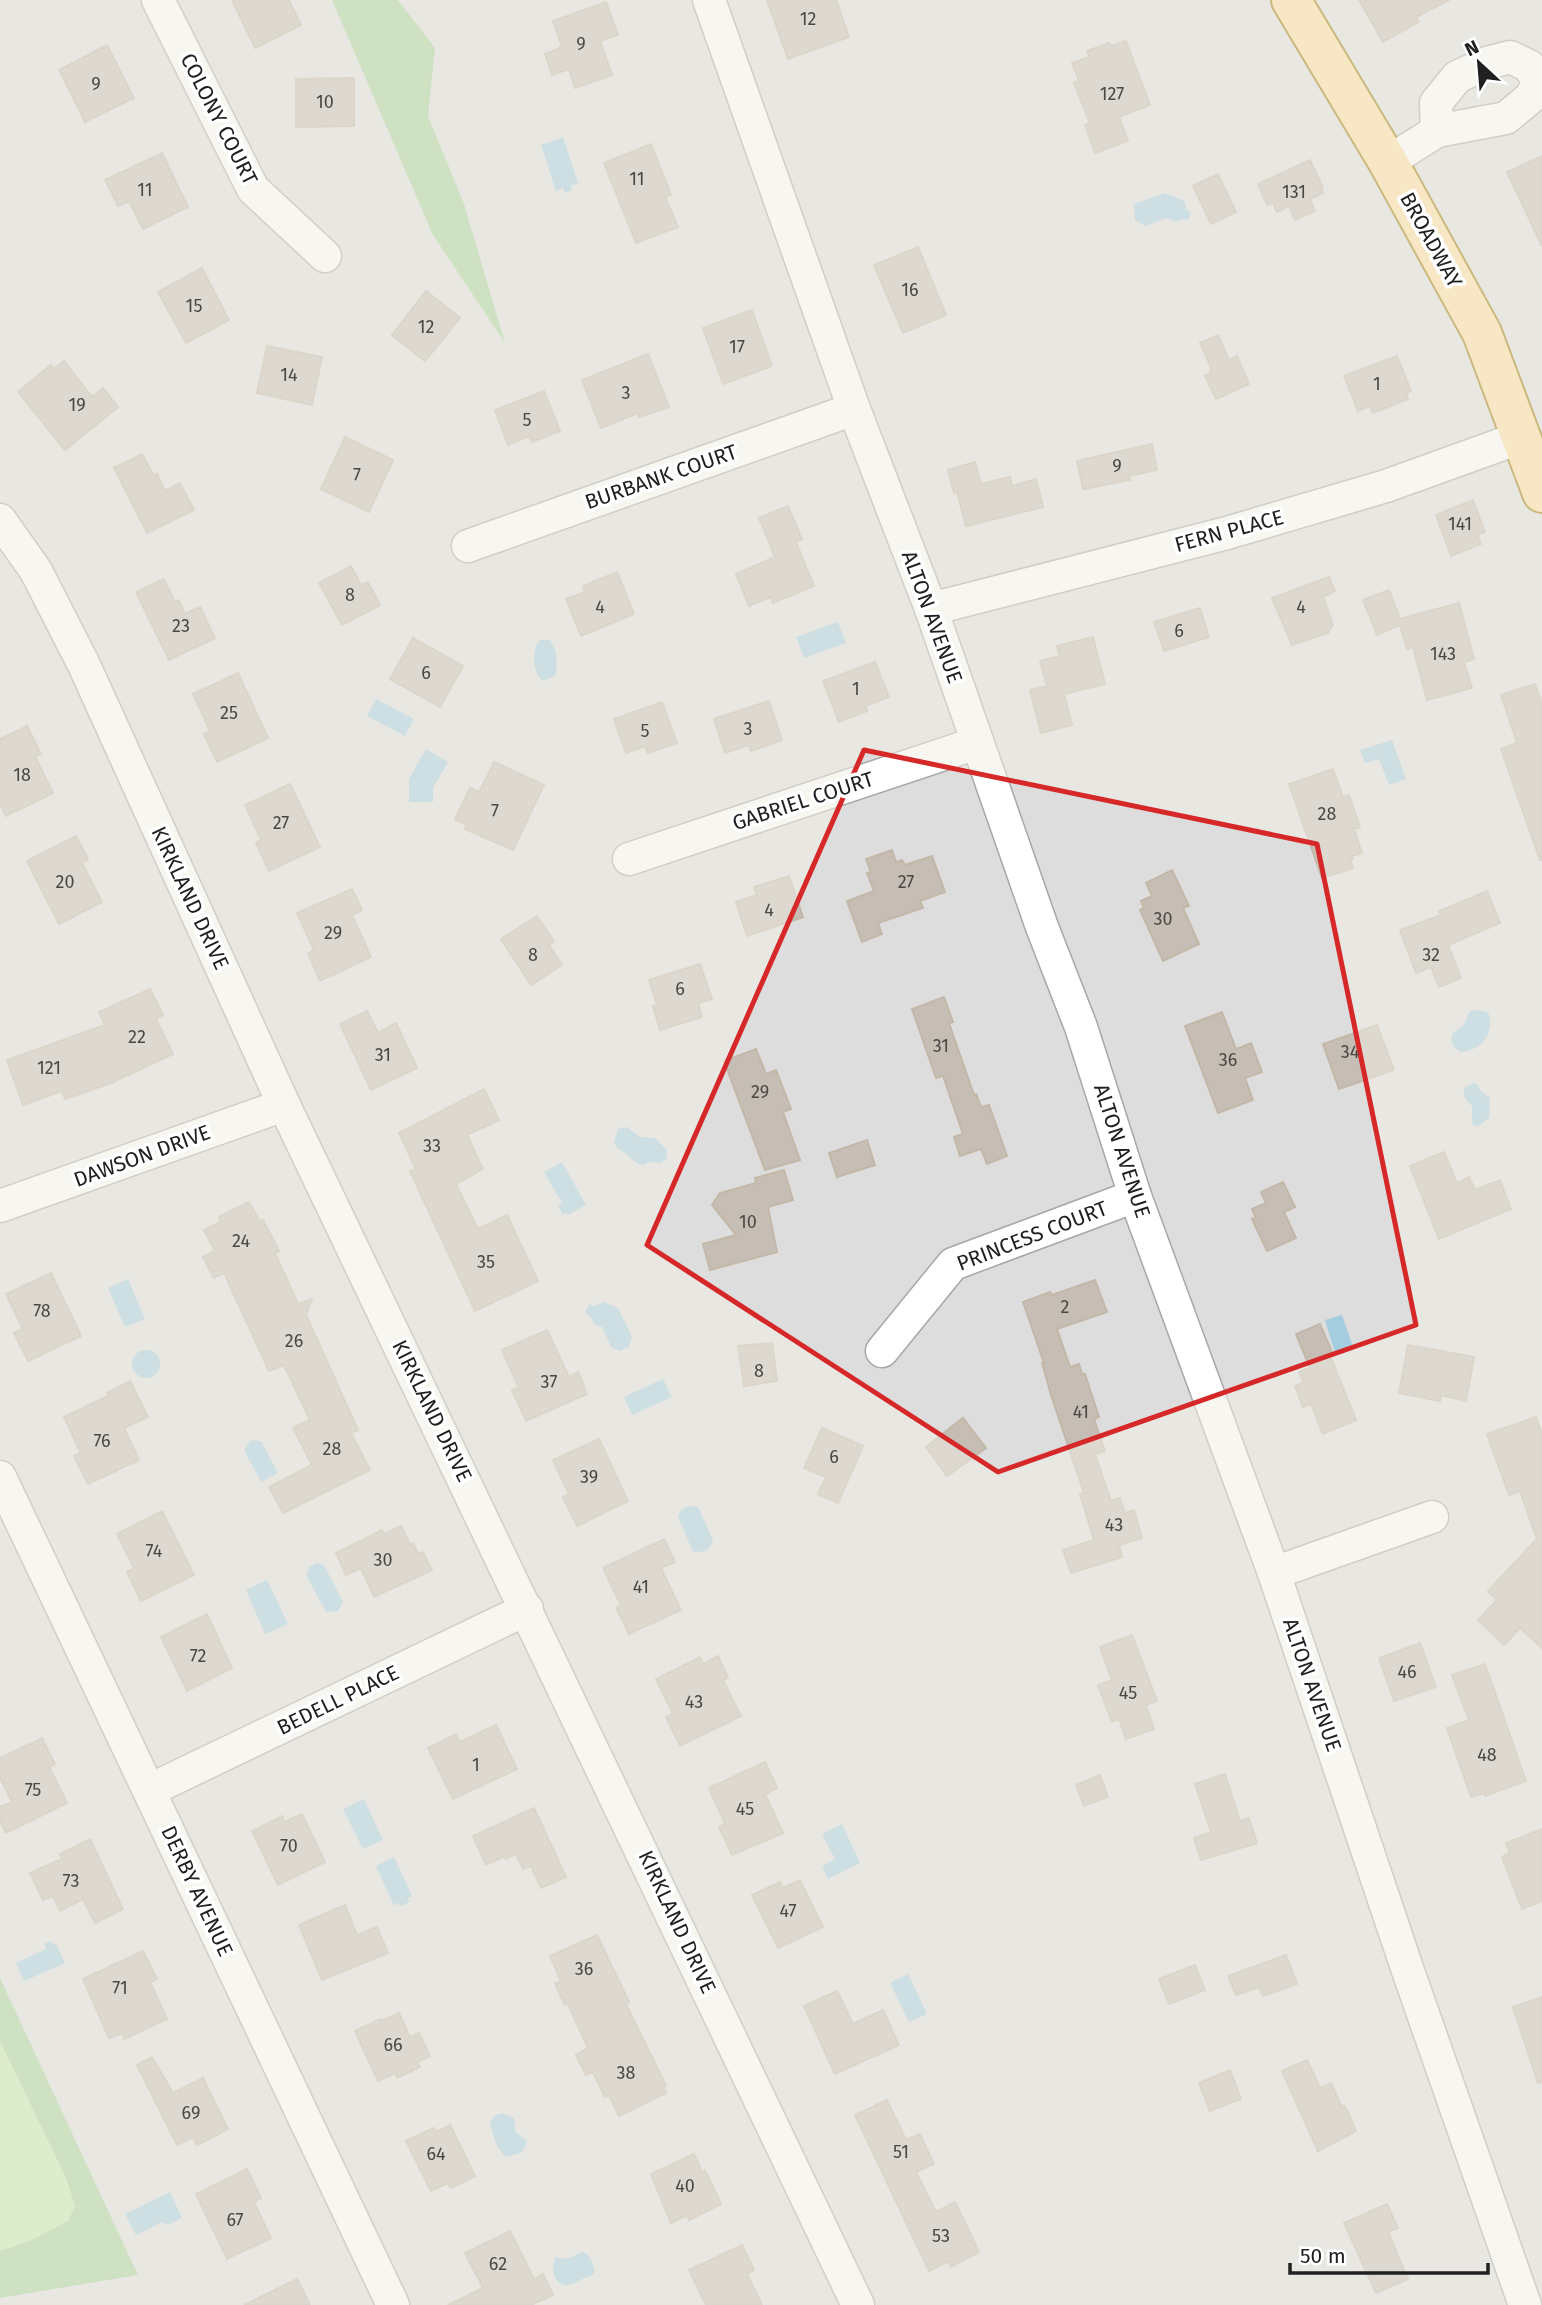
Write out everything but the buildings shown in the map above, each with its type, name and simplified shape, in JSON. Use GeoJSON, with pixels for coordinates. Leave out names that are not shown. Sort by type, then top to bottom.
{"type":"FeatureCollection","features":[{"type":"Feature","properties":{"kind":"main road","name":"BROADWAY"},"geometry":{"type":"LineString","coordinates":[[1291,0],[1388,162],[1482,333],[1542,493]]}},
{"type":"Feature","properties":{"kind":"street","name":"COLONY COURT"},"geometry":{"type":"LineString","coordinates":[[158,0],[253,189],[326,256]]}},
{"type":"Feature","properties":{"kind":"street","name":"ALTON AVENUE"},"geometry":{"type":"LineString","coordinates":[[709,0],[854,409],[931,608],[1042,927],[1081,1027],[1135,1196],[1274,1573],[1407,1969],[1525,2305]]}},
{"type":"Feature","properties":{"kind":"street"},"geometry":{"type":"LineString","coordinates":[[1388,162],[1437,131]]}},
{"type":"Feature","properties":{"kind":"street","name":"BURBANK COURT"},"geometry":{"type":"LineString","coordinates":[[468,545],[854,409]]}},
{"type":"Feature","properties":{"kind":"street","name":"FERN PLACE"},"geometry":{"type":"LineString","coordinates":[[931,608],[1240,529],[1386,485],[1522,437]]}},
{"type":"Feature","properties":{"kind":"street","name":"KIRKLAND DRIVE"},"geometry":{"type":"LineString","coordinates":[[0,520],[36,571],[84,665],[284,1105],[858,2305]]}},
{"type":"Feature","properties":{"kind":"street","name":"GABRIEL COURT"},"geometry":{"type":"LineString","coordinates":[[629,859],[977,743]]}},
{"type":"Feature","properties":{"kind":"street","name":"DAWSON DRIVE"},"geometry":{"type":"LineString","coordinates":[[0,1206],[284,1105]]}},
{"type":"Feature","properties":{"kind":"street","name":"PRINCESS COURT"},"geometry":{"type":"LineString","coordinates":[[882,1351],[953,1264],[1135,1196]]}},
{"type":"Feature","properties":{"kind":"street","name":"DERBY AVENUE"},"geometry":{"type":"LineString","coordinates":[[0,1477],[393,2305]]}},
{"type":"Feature","properties":{"kind":"street"},"geometry":{"type":"LineString","coordinates":[[1274,1573],[1432,1517]]}},
{"type":"Feature","properties":{"kind":"street","name":"BEDELL PLACE"},"geometry":{"type":"LineString","coordinates":[[150,1790],[527,1609]]}},
{"type":"Feature","properties":{"kind":"highlighted area"},"geometry":{"type":"Polygon","coordinates":[[[864,750],[1317,844],[1416,1325],[998,1472],[647,1245],[864,750]]]}},
{"type":"Feature","properties":{"kind":"shaded area"},"geometry":{"type":"Polygon","coordinates":[[[0,0],[1542,0],[1542,2305],[0,2305],[0,0]]]}},
{"type":"Feature","properties":{"kind":"green space"},"geometry":{"type":"Polygon","coordinates":[[[332,0],[398,0],[435,48],[428,116],[464,204],[505,343],[433,235],[332,0]]]}},
{"type":"Feature","properties":{"kind":"green space"},"geometry":{"type":"Polygon","coordinates":[[[0,1978],[138,2275],[0,2298],[0,2251],[30,2241],[68,2221],[75,2206],[66,2178],[0,2041],[0,1978]]]}},
{"type":"Feature","properties":{"kind":"green space"},"geometry":{"type":"Polygon","coordinates":[[[0,2041],[66,2178],[75,2206],[68,2221],[30,2241],[0,2251],[0,2041]]]}},
{"type":"Feature","properties":{"kind":"water"},"geometry":{"type":"Polygon","coordinates":[[[563,137],[578,183],[565,193],[563,188],[556,191],[541,145],[563,137]]]}},
{"type":"Feature","properties":{"kind":"water"},"geometry":{"type":"Polygon","coordinates":[[[1165,193],[1184,201],[1187,210],[1191,212],[1188,220],[1176,222],[1166,218],[1146,226],[1135,220],[1134,204],[1165,193]]]}},
{"type":"Feature","properties":{"kind":"water"},"geometry":{"type":"Polygon","coordinates":[[[838,622],[846,643],[804,658],[796,637],[838,622]]]}},
{"type":"Feature","properties":{"kind":"water"},"geometry":{"type":"Polygon","coordinates":[[[540,640],[550,640],[556,657],[555,676],[543,681],[539,677],[534,660],[535,649],[540,640]]]}},
{"type":"Feature","properties":{"kind":"water"},"geometry":{"type":"Polygon","coordinates":[[[376,699],[414,719],[405,736],[367,716],[376,699]]]}},
{"type":"Feature","properties":{"kind":"water"},"geometry":{"type":"Polygon","coordinates":[[[1392,740],[1406,779],[1389,785],[1379,759],[1365,763],[1360,750],[1392,740]]]}},
{"type":"Feature","properties":{"kind":"water"},"geometry":{"type":"Polygon","coordinates":[[[426,749],[448,762],[433,788],[433,802],[409,802],[409,779],[426,749]]]}},
{"type":"Feature","properties":{"kind":"water"},"geometry":{"type":"Polygon","coordinates":[[[1470,1011],[1488,1012],[1488,1033],[1480,1045],[1460,1052],[1451,1040],[1453,1033],[1463,1026],[1470,1011]]]}},
{"type":"Feature","properties":{"kind":"water"},"geometry":{"type":"Polygon","coordinates":[[[1474,1083],[1490,1098],[1489,1118],[1477,1127],[1472,1124],[1472,1106],[1464,1094],[1464,1088],[1474,1083]]]}},
{"type":"Feature","properties":{"kind":"water"},"geometry":{"type":"Polygon","coordinates":[[[627,1127],[640,1137],[655,1138],[667,1150],[667,1158],[661,1163],[649,1162],[643,1165],[618,1149],[614,1142],[618,1129],[627,1127]]]}},
{"type":"Feature","properties":{"kind":"water"},"geometry":{"type":"Polygon","coordinates":[[[562,1162],[586,1205],[568,1215],[563,1215],[558,1206],[562,1203],[544,1172],[562,1162]]]}},
{"type":"Feature","properties":{"kind":"water"},"geometry":{"type":"Polygon","coordinates":[[[128,1279],[145,1319],[125,1327],[108,1288],[128,1279]]]}},
{"type":"Feature","properties":{"kind":"water"},"geometry":{"type":"Polygon","coordinates":[[[603,1302],[618,1308],[632,1337],[629,1347],[620,1351],[611,1347],[602,1327],[594,1324],[585,1313],[589,1304],[595,1306],[603,1302]]]}},
{"type":"Feature","properties":{"kind":"water"},"geometry":{"type":"Polygon","coordinates":[[[1342,1315],[1353,1347],[1335,1353],[1325,1320],[1342,1315]]]}},
{"type":"Feature","properties":{"kind":"water"},"geometry":{"type":"Polygon","coordinates":[[[146,1350],[156,1354],[160,1364],[156,1374],[146,1378],[136,1374],[132,1364],[136,1354],[146,1350]]]}},
{"type":"Feature","properties":{"kind":"water"},"geometry":{"type":"Polygon","coordinates":[[[663,1379],[672,1397],[632,1415],[624,1397],[663,1379]]]}},
{"type":"Feature","properties":{"kind":"water"},"geometry":{"type":"Polygon","coordinates":[[[250,1441],[262,1442],[278,1473],[261,1482],[244,1450],[250,1441]]]}},
{"type":"Feature","properties":{"kind":"water"},"geometry":{"type":"Polygon","coordinates":[[[689,1506],[698,1507],[713,1540],[704,1551],[693,1552],[678,1517],[681,1510],[689,1506]]]}},
{"type":"Feature","properties":{"kind":"water"},"geometry":{"type":"Polygon","coordinates":[[[316,1563],[324,1565],[343,1602],[338,1611],[326,1612],[306,1575],[309,1567],[316,1563]]]}},
{"type":"Feature","properties":{"kind":"water"},"geometry":{"type":"Polygon","coordinates":[[[267,1580],[288,1624],[265,1634],[246,1590],[267,1580]]]}},
{"type":"Feature","properties":{"kind":"water"},"geometry":{"type":"Polygon","coordinates":[[[364,1799],[383,1840],[363,1849],[343,1809],[364,1799]]]}},
{"type":"Feature","properties":{"kind":"water"},"geometry":{"type":"Polygon","coordinates":[[[842,1824],[860,1863],[828,1879],[822,1866],[835,1859],[822,1834],[842,1824]]]}},
{"type":"Feature","properties":{"kind":"water"},"geometry":{"type":"Polygon","coordinates":[[[394,1857],[412,1896],[408,1898],[409,1902],[401,1906],[399,1903],[394,1906],[376,1866],[394,1857]]]}},
{"type":"Feature","properties":{"kind":"water"},"geometry":{"type":"Polygon","coordinates":[[[51,1941],[53,1945],[56,1944],[65,1963],[24,1981],[16,1963],[46,1949],[44,1944],[51,1941]]]}},
{"type":"Feature","properties":{"kind":"water"},"geometry":{"type":"Polygon","coordinates":[[[908,1974],[927,2014],[909,2022],[890,1983],[908,1974]]]}},
{"type":"Feature","properties":{"kind":"water"},"geometry":{"type":"Polygon","coordinates":[[[502,2113],[514,2118],[516,2132],[527,2141],[520,2153],[506,2157],[497,2146],[490,2123],[495,2115],[502,2113]]]}},
{"type":"Feature","properties":{"kind":"water"},"geometry":{"type":"Polygon","coordinates":[[[170,2192],[182,2218],[167,2225],[163,2222],[136,2235],[125,2214],[170,2192]]]}},
{"type":"Feature","properties":{"kind":"water"},"geometry":{"type":"Polygon","coordinates":[[[582,2252],[590,2257],[595,2272],[573,2284],[560,2283],[554,2274],[555,2257],[567,2259],[582,2252]]]}}]}
